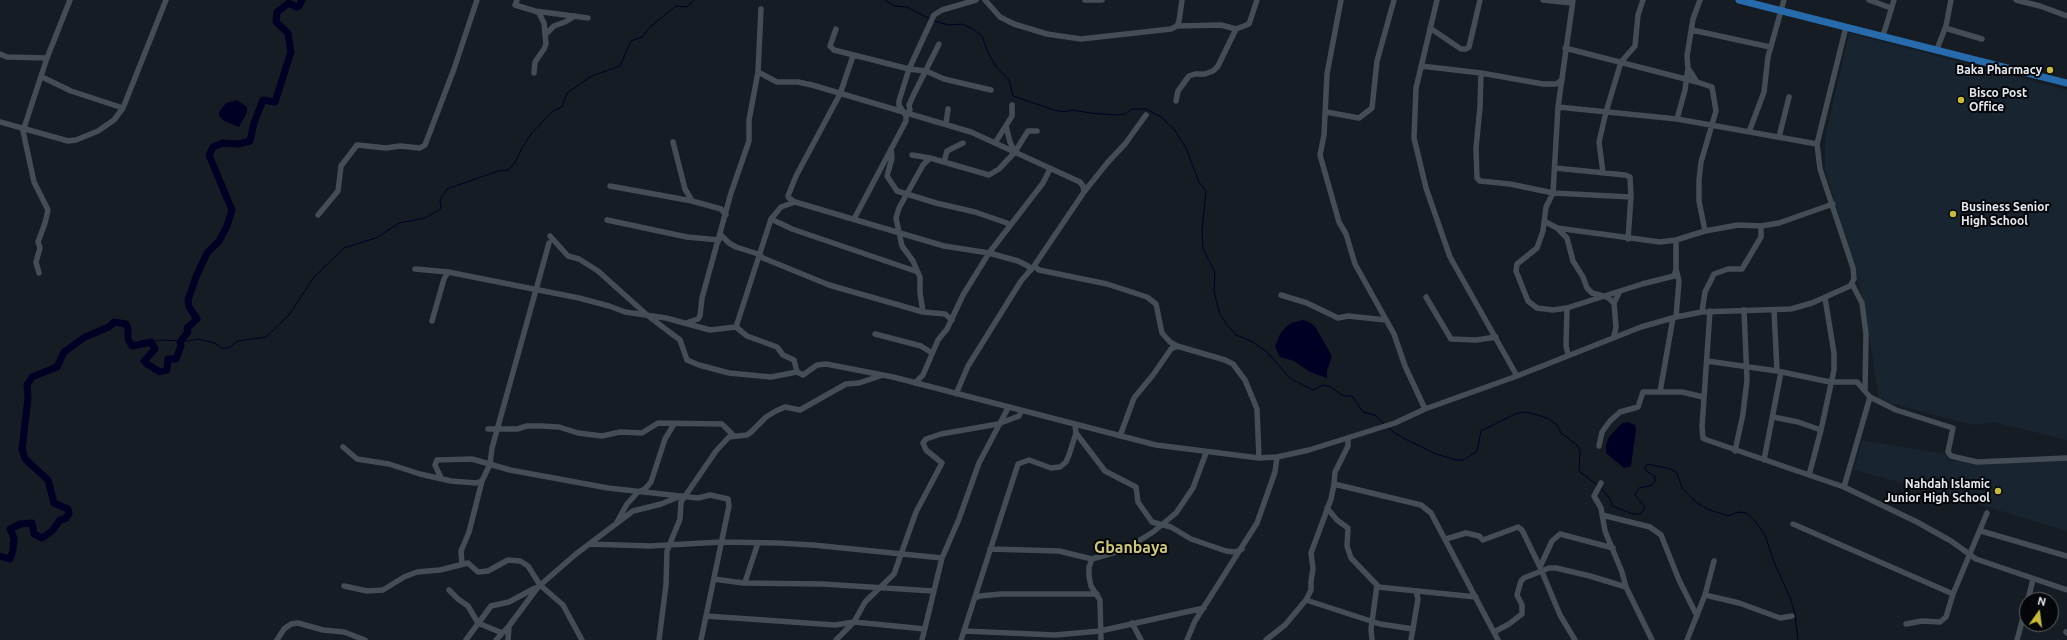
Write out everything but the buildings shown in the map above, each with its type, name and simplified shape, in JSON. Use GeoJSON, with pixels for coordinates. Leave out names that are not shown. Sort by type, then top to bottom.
{"type":"FeatureCollection","features":[{"type":"Feature","properties":{"kind":"main road"},"geometry":{"type":"LineString","coordinates":[[1739,0],[1938,49],[2067,83]]}},
{"type":"Feature","properties":{"kind":"street"},"geometry":{"type":"LineString","coordinates":[[39,273],[36,262],[40,248],[38,242],[46,223],[48,210],[34,182],[23,133],[47,58],[70,0]]}},
{"type":"Feature","properties":{"kind":"street"},"geometry":{"type":"LineString","coordinates":[[0,122],[63,140],[76,140],[109,124],[124,108],[166,0]]}},
{"type":"Feature","properties":{"kind":"street"},"geometry":{"type":"LineString","coordinates":[[318,215],[338,191],[341,166],[357,145],[386,148],[400,146],[420,148],[425,145],[454,69],[477,0]]}},
{"type":"Feature","properties":{"kind":"street"},"geometry":{"type":"LineString","coordinates":[[517,0],[515,5],[535,11],[588,18]]}},
{"type":"Feature","properties":{"kind":"street"},"geometry":{"type":"LineString","coordinates":[[854,219],[906,121],[906,113],[899,105],[909,69],[932,20],[938,12],[942,10],[976,0]]}},
{"type":"Feature","properties":{"kind":"street"},"geometry":{"type":"LineString","coordinates":[[984,0],[1000,17],[1031,30],[1081,39],[1171,29],[1177,26],[1221,25],[1236,29],[1250,24],[1257,0]]}},
{"type":"Feature","properties":{"kind":"street"},"geometry":{"type":"LineString","coordinates":[[1085,0],[1102,0]]}},
{"type":"Feature","properties":{"kind":"street"},"geometry":{"type":"LineString","coordinates":[[1177,26],[1182,0]]}},
{"type":"Feature","properties":{"kind":"street"},"geometry":{"type":"LineString","coordinates":[[1341,0],[1327,74],[1326,112],[1320,155],[1339,222],[1346,234],[1355,264],[1394,334],[1405,366],[1425,409]]}},
{"type":"Feature","properties":{"kind":"street"},"geometry":{"type":"LineString","coordinates":[[1326,112],[1359,118],[1372,108],[1377,61],[1394,0]]}},
{"type":"Feature","properties":{"kind":"street"},"geometry":{"type":"LineString","coordinates":[[1437,0],[1421,66],[1415,100],[1414,138],[1426,188],[1450,257],[1517,376]]}},
{"type":"Feature","properties":{"kind":"street"},"geometry":{"type":"LineString","coordinates":[[1430,28],[1461,49],[1466,49],[1469,47],[1480,0]]}},
{"type":"Feature","properties":{"kind":"street"},"geometry":{"type":"LineString","coordinates":[[1543,0],[1572,2],[1558,108],[1553,193],[1546,207],[1543,231],[1537,248],[1517,264],[1516,270],[1528,301],[1534,306],[1552,310],[1567,308],[1619,293],[1642,284],[1676,279]]}},
{"type":"Feature","properties":{"kind":"street"},"geometry":{"type":"LineString","coordinates":[[1603,173],[1599,142],[1606,112],[1621,62],[1635,46],[1638,15],[1643,0]]}},
{"type":"Feature","properties":{"kind":"street"},"geometry":{"type":"LineString","coordinates":[[1676,119],[1687,81],[1687,56],[1693,19],[1700,0]]}},
{"type":"Feature","properties":{"kind":"street"},"geometry":{"type":"LineString","coordinates":[[1749,132],[1764,92],[1770,47],[1784,0]]}},
{"type":"Feature","properties":{"kind":"street"},"geometry":{"type":"LineString","coordinates":[[1869,0],[1891,8]]}},
{"type":"Feature","properties":{"kind":"street"},"geometry":{"type":"LineString","coordinates":[[1883,36],[1894,0]]}},
{"type":"Feature","properties":{"kind":"street"},"geometry":{"type":"LineString","coordinates":[[1938,49],[1945,28],[1951,0]]}},
{"type":"Feature","properties":{"kind":"street"},"geometry":{"type":"LineString","coordinates":[[2016,0],[2040,6],[2067,16]]}},
{"type":"Feature","properties":{"kind":"street"},"geometry":{"type":"LineString","coordinates":[[686,323],[698,319],[700,316],[702,298],[720,238],[731,193],[749,141],[749,120],[758,72],[761,9]]}},
{"type":"Feature","properties":{"kind":"street"},"geometry":{"type":"LineString","coordinates":[[534,73],[535,62],[544,49],[545,35],[544,23],[539,13],[535,11]]}},
{"type":"Feature","properties":{"kind":"street"},"geometry":{"type":"LineString","coordinates":[[545,35],[554,26],[575,16]]}},
{"type":"Feature","properties":{"kind":"street"},"geometry":{"type":"LineString","coordinates":[[1846,27],[1817,144],[1820,169],[1833,204],[1853,268],[1854,277],[1852,284],[1862,303],[1866,334],[1865,391]]}},
{"type":"Feature","properties":{"kind":"street"},"geometry":{"type":"LineString","coordinates":[[1945,28],[1982,38]]}},
{"type":"Feature","properties":{"kind":"street"},"geometry":{"type":"LineString","coordinates":[[836,29],[831,43],[831,48],[853,56],[909,69],[926,71],[944,79],[991,90]]}},
{"type":"Feature","properties":{"kind":"street"},"geometry":{"type":"LineString","coordinates":[[1176,101],[1178,90],[1183,81],[1189,76],[1195,74],[1205,74],[1218,66],[1236,29]]}},
{"type":"Feature","properties":{"kind":"street"},"geometry":{"type":"LineString","coordinates":[[1692,30],[1770,47]]}},
{"type":"Feature","properties":{"kind":"street"},"geometry":{"type":"LineString","coordinates":[[906,113],[910,110],[909,105],[913,96],[940,44]]}},
{"type":"Feature","properties":{"kind":"street"},"geometry":{"type":"LineString","coordinates":[[1565,48],[1687,81],[1712,86],[1716,111],[1702,162],[1699,180],[1700,211],[1705,231]]}},
{"type":"Feature","properties":{"kind":"street"},"geometry":{"type":"LineString","coordinates":[[1,56],[47,58]]}},
{"type":"Feature","properties":{"kind":"street"},"geometry":{"type":"LineString","coordinates":[[853,56],[840,94],[790,190],[789,198],[795,202],[944,246],[989,253],[1024,263],[1039,270],[1107,284],[1147,297],[1156,304],[1162,333],[1170,342],[1177,346],[1225,360],[1233,364],[1240,373],[1248,386],[1257,408],[1259,458]]}},
{"type":"Feature","properties":{"kind":"street"},"geometry":{"type":"LineString","coordinates":[[1421,66],[1481,73],[1543,84],[1556,84],[1562,80]]}},
{"type":"Feature","properties":{"kind":"street"},"geometry":{"type":"LineString","coordinates":[[1688,68],[1697,82]]}},
{"type":"Feature","properties":{"kind":"street"},"geometry":{"type":"LineString","coordinates":[[758,72],[777,82],[798,82],[946,124],[995,143],[1080,182],[1083,186],[1084,192]]}},
{"type":"Feature","properties":{"kind":"street"},"geometry":{"type":"LineString","coordinates":[[1481,73],[1480,107],[1476,148],[1478,178],[1480,181],[1510,184],[1553,193],[1631,197]]}},
{"type":"Feature","properties":{"kind":"street"},"geometry":{"type":"LineString","coordinates":[[42,77],[71,91],[124,108]]}},
{"type":"Feature","properties":{"kind":"street"},"geometry":{"type":"LineString","coordinates":[[1779,137],[1789,97]]}},
{"type":"Feature","properties":{"kind":"street"},"geometry":{"type":"LineString","coordinates":[[995,143],[1012,116],[1012,105]]}},
{"type":"Feature","properties":{"kind":"street"},"geometry":{"type":"LineString","coordinates":[[1558,108],[1676,119],[1712,127],[1817,144]]}},
{"type":"Feature","properties":{"kind":"street"},"geometry":{"type":"LineString","coordinates":[[946,124],[948,109]]}},
{"type":"Feature","properties":{"kind":"street"},"geometry":{"type":"LineString","coordinates":[[956,394],[968,366],[997,322],[1014,292],[1033,268],[1084,192],[1108,162],[1125,144],[1146,115]]}},
{"type":"Feature","properties":{"kind":"street"},"geometry":{"type":"LineString","coordinates":[[1006,126],[1010,142],[1015,152]]}},
{"type":"Feature","properties":{"kind":"street"},"geometry":{"type":"LineString","coordinates":[[912,155],[930,158],[989,175],[999,169],[1015,152],[1028,131],[1037,131]]}},
{"type":"Feature","properties":{"kind":"street"},"geometry":{"type":"LineString","coordinates":[[672,142],[685,189],[692,201]]}},
{"type":"Feature","properties":{"kind":"street"},"geometry":{"type":"LineString","coordinates":[[944,162],[947,151],[963,143]]}},
{"type":"Feature","properties":{"kind":"street"},"geometry":{"type":"LineString","coordinates":[[891,149],[892,158],[888,176],[897,191],[908,193],[936,203],[980,213],[1007,223],[1009,226]]}},
{"type":"Feature","properties":{"kind":"street"},"geometry":{"type":"LineString","coordinates":[[923,312],[918,272],[914,261],[902,246],[896,218],[899,208],[923,165],[930,158]]}},
{"type":"Feature","properties":{"kind":"street"},"geometry":{"type":"LineString","coordinates":[[1555,168],[1630,177],[1631,197],[1628,239]]}},
{"type":"Feature","properties":{"kind":"street"},"geometry":{"type":"LineString","coordinates":[[915,383],[923,375],[932,354],[952,320],[962,295],[989,253],[1009,226],[1030,202],[1050,169]]}},
{"type":"Feature","properties":{"kind":"street"},"geometry":{"type":"LineString","coordinates":[[610,186],[692,201],[721,209],[726,215]]}},
{"type":"Feature","properties":{"kind":"street"},"geometry":{"type":"LineString","coordinates":[[736,327],[758,254],[771,219],[781,207],[795,202]]}},
{"type":"Feature","properties":{"kind":"street"},"geometry":{"type":"LineString","coordinates":[[1544,221],[1558,228],[1628,239],[1660,242],[1676,240],[1705,231],[1738,225],[1761,226],[1787,222],[1833,204]]}},
{"type":"Feature","properties":{"kind":"street"},"geometry":{"type":"LineString","coordinates":[[771,219],[792,228],[918,272]]}},
{"type":"Feature","properties":{"kind":"street"},"geometry":{"type":"LineString","coordinates":[[607,220],[687,237],[720,238],[758,254],[763,258],[829,285],[923,312],[945,314],[952,320]]}},
{"type":"Feature","properties":{"kind":"street"},"geometry":{"type":"LineString","coordinates":[[1702,312],[1705,292],[1714,274],[1728,269],[1742,269],[1761,238],[1761,226]]}},
{"type":"Feature","properties":{"kind":"street"},"geometry":{"type":"LineString","coordinates":[[1558,228],[1567,238],[1573,261],[1583,276],[1587,288],[1592,293],[1607,296],[1614,302]]}},
{"type":"Feature","properties":{"kind":"street"},"geometry":{"type":"LineString","coordinates":[[550,236],[568,256],[579,259],[598,271],[647,314],[680,340],[687,360],[699,365],[729,373],[771,377],[797,372],[803,375],[817,365],[826,364],[883,375],[1156,445],[1206,453],[1259,458],[1277,457],[1348,439],[1395,423],[1425,409],[1517,376],[1614,336],[1675,317],[1710,311],[1774,310],[1802,306],[1825,298],[1852,284]]}},
{"type":"Feature","properties":{"kind":"street"},"geometry":{"type":"LineString","coordinates":[[1660,392],[1675,317],[1676,240]]}},
{"type":"Feature","properties":{"kind":"street"},"geometry":{"type":"LineString","coordinates":[[462,564],[460,551],[469,532],[482,481],[490,464],[492,448],[549,243]]}},
{"type":"Feature","properties":{"kind":"street"},"geometry":{"type":"LineString","coordinates":[[415,269],[448,272],[579,298],[626,312],[647,314],[718,330],[736,327],[747,336],[777,347],[783,355],[794,360],[797,372]]}},
{"type":"Feature","properties":{"kind":"street"},"geometry":{"type":"LineString","coordinates":[[432,321],[444,279],[448,272]]}},
{"type":"Feature","properties":{"kind":"street"},"geometry":{"type":"LineString","coordinates":[[1614,336],[1616,324],[1614,302],[1619,293]]}},
{"type":"Feature","properties":{"kind":"street"},"geometry":{"type":"LineString","coordinates":[[1281,295],[1324,310],[1335,318],[1350,316],[1386,320]]}},
{"type":"Feature","properties":{"kind":"street"},"geometry":{"type":"LineString","coordinates":[[1426,297],[1451,339],[1476,340],[1496,337]]}},
{"type":"Feature","properties":{"kind":"street"},"geometry":{"type":"LineString","coordinates":[[1809,475],[1821,430],[1830,382],[1834,370],[1834,353],[1825,298]]}},
{"type":"Feature","properties":{"kind":"street"},"geometry":{"type":"LineString","coordinates":[[1567,308],[1566,341],[1568,354]]}},
{"type":"Feature","properties":{"kind":"street"},"geometry":{"type":"LineString","coordinates":[[1735,451],[1743,414],[1747,366],[1744,310]]}},
{"type":"Feature","properties":{"kind":"street"},"geometry":{"type":"LineString","coordinates":[[1764,460],[1773,417],[1779,371],[1774,310]]}},
{"type":"Feature","properties":{"kind":"street"},"geometry":{"type":"LineString","coordinates":[[1710,311],[1708,361],[1703,397],[1703,438],[1735,451],[1844,487],[1917,522],[1951,541],[1969,556],[1987,564],[2067,590]]}},
{"type":"Feature","properties":{"kind":"street"},"geometry":{"type":"LineString","coordinates":[[875,334],[921,346],[932,354]]}},
{"type":"Feature","properties":{"kind":"street"},"geometry":{"type":"LineString","coordinates":[[1170,342],[1171,349]]}},
{"type":"Feature","properties":{"kind":"street"},"geometry":{"type":"LineString","coordinates":[[1120,436],[1134,398],[1153,375],[1171,349],[1177,346]]}},
{"type":"Feature","properties":{"kind":"street"},"geometry":{"type":"LineString","coordinates":[[1708,361],[1779,371],[1830,382],[1858,382],[1870,398],[1896,410],[1953,428],[1948,452],[1951,456],[1977,462],[2067,458]]}},
{"type":"Feature","properties":{"kind":"street"},"geometry":{"type":"LineString","coordinates":[[659,640],[666,585],[666,560],[669,546],[680,519],[680,508],[683,496],[716,450],[726,439],[734,436],[747,435],[776,411],[785,407],[800,410],[846,384],[859,384],[883,375]]}},
{"type":"Feature","properties":{"kind":"street"},"geometry":{"type":"LineString","coordinates":[[1599,446],[1602,432],[1613,417],[1620,412],[1638,407],[1643,392],[1682,392],[1703,397]]}},
{"type":"Feature","properties":{"kind":"street"},"geometry":{"type":"LineString","coordinates":[[1844,487],[1870,398]]}},
{"type":"Feature","properties":{"kind":"street"},"geometry":{"type":"LineString","coordinates":[[922,640],[942,558],[959,519],[979,463],[998,424],[1008,408]]}},
{"type":"Feature","properties":{"kind":"street"},"geometry":{"type":"LineString","coordinates":[[836,640],[854,622],[862,606],[894,574],[916,512],[942,463],[926,450],[923,443],[926,439],[941,434],[998,424],[1019,416],[1021,411]]}},
{"type":"Feature","properties":{"kind":"street"},"geometry":{"type":"LineString","coordinates":[[1773,417],[1798,422],[1821,430]]}},
{"type":"Feature","properties":{"kind":"street"},"geometry":{"type":"LineString","coordinates":[[488,429],[497,430],[541,426],[559,427],[578,434],[602,436],[620,432],[642,433],[658,423],[722,424],[734,436]]}},
{"type":"Feature","properties":{"kind":"street"},"geometry":{"type":"LineString","coordinates":[[616,523],[619,515],[638,492],[645,490],[651,482],[661,456],[665,440],[674,424]]}},
{"type":"Feature","properties":{"kind":"street"},"geometry":{"type":"LineString","coordinates":[[961,640],[1018,464],[1029,460],[1051,468],[1060,467],[1066,462],[1069,455],[1076,433],[1075,425]]}},
{"type":"Feature","properties":{"kind":"street"},"geometry":{"type":"LineString","coordinates":[[1076,433],[1105,471],[1115,478],[1136,487],[1138,502],[1149,519],[1171,528],[1191,539],[1226,551],[1235,552],[1242,549]]}},
{"type":"Feature","properties":{"kind":"street"},"geometry":{"type":"LineString","coordinates":[[1266,640],[1285,625],[1306,600],[1311,590],[1311,581],[1314,569],[1311,553],[1334,484],[1334,472],[1348,446],[1348,439]]}},
{"type":"Feature","properties":{"kind":"street"},"geometry":{"type":"LineString","coordinates":[[343,447],[357,459],[389,464],[420,474],[442,478],[473,483],[482,481]]}},
{"type":"Feature","properties":{"kind":"street"},"geometry":{"type":"LineString","coordinates":[[990,549],[1059,551],[1092,559],[1126,549],[1176,513],[1188,496],[1206,453]]}},
{"type":"Feature","properties":{"kind":"street"},"geometry":{"type":"LineString","coordinates":[[1187,640],[1195,621],[1242,549],[1257,523],[1274,472],[1277,457]]}},
{"type":"Feature","properties":{"kind":"street"},"geometry":{"type":"LineString","coordinates":[[442,478],[435,465],[438,459],[472,459],[510,470],[608,488],[698,498],[710,495],[728,499],[730,506],[701,640]]}},
{"type":"Feature","properties":{"kind":"street"},"geometry":{"type":"LineString","coordinates":[[1601,483],[1596,490],[1595,499],[1602,515],[1605,530],[1613,548],[1626,588],[1652,640]]}},
{"type":"Feature","properties":{"kind":"street"},"geometry":{"type":"LineString","coordinates":[[1334,484],[1421,505],[1431,513],[1498,640]]}},
{"type":"Feature","properties":{"kind":"street"},"geometry":{"type":"LineString","coordinates":[[650,506],[661,494]]}},
{"type":"Feature","properties":{"kind":"street"},"geometry":{"type":"LineString","coordinates":[[466,640],[491,606],[509,602],[539,586],[589,544],[633,511],[661,504],[683,496]]}},
{"type":"Feature","properties":{"kind":"street"},"geometry":{"type":"LineString","coordinates":[[1327,508],[1337,520],[1348,528],[1347,546],[1351,558],[1378,587],[1476,597]]}},
{"type":"Feature","properties":{"kind":"street"},"geometry":{"type":"LineString","coordinates":[[1906,624],[1922,621],[1940,622],[1946,617],[1953,594],[1981,531],[1987,513]]}},
{"type":"Feature","properties":{"kind":"street"},"geometry":{"type":"LineString","coordinates":[[1602,515],[1650,526],[1661,535],[1679,580],[1697,616]]}},
{"type":"Feature","properties":{"kind":"street"},"geometry":{"type":"LineString","coordinates":[[1793,524],[1953,594]]}},
{"type":"Feature","properties":{"kind":"street"},"geometry":{"type":"LineString","coordinates":[[1446,539],[1466,533],[1480,536],[1483,540],[1518,527],[1525,536],[1541,569],[1560,615],[1574,640]]}},
{"type":"Feature","properties":{"kind":"street"},"geometry":{"type":"LineString","coordinates":[[1981,531],[2067,556]]}},
{"type":"Feature","properties":{"kind":"street"},"geometry":{"type":"LineString","coordinates":[[1541,569],[1552,541],[1560,534],[1613,548]]}},
{"type":"Feature","properties":{"kind":"street"},"geometry":{"type":"LineString","coordinates":[[589,544],[669,546],[722,542],[813,544],[942,558]]}},
{"type":"Feature","properties":{"kind":"street"},"geometry":{"type":"LineString","coordinates":[[745,582],[753,562],[758,543]]}},
{"type":"Feature","properties":{"kind":"street"},"geometry":{"type":"LineString","coordinates":[[1092,559],[1089,567],[1089,577],[1100,600],[1101,640]]}},
{"type":"Feature","properties":{"kind":"street"},"geometry":{"type":"LineString","coordinates":[[344,586],[367,591],[383,590],[404,577],[417,572],[440,570],[468,563],[478,572],[488,571],[508,560],[520,562],[528,566],[539,586],[563,605],[582,640]]}},
{"type":"Feature","properties":{"kind":"street"},"geometry":{"type":"LineString","coordinates":[[1687,640],[1705,595],[1714,561]]}},
{"type":"Feature","properties":{"kind":"street"},"geometry":{"type":"LineString","coordinates":[[1494,632],[1509,624],[1522,614],[1522,605],[1517,595],[1521,581],[1541,569],[1556,568],[1626,588]]}},
{"type":"Feature","properties":{"kind":"street"},"geometry":{"type":"LineString","coordinates":[[714,579],[745,582],[933,591]]}},
{"type":"Feature","properties":{"kind":"street"},"geometry":{"type":"LineString","coordinates":[[2030,592],[2033,579]]}},
{"type":"Feature","properties":{"kind":"street"},"geometry":{"type":"LineString","coordinates":[[496,640],[509,626],[539,586]]}},
{"type":"Feature","properties":{"kind":"street"},"geometry":{"type":"LineString","coordinates":[[1372,640],[1372,621],[1378,587]]}},
{"type":"Feature","properties":{"kind":"street"},"geometry":{"type":"LineString","coordinates":[[977,589],[985,595]]}},
{"type":"Feature","properties":{"kind":"street"},"geometry":{"type":"LineString","coordinates":[[448,590],[468,606],[478,623],[502,633]]}},
{"type":"Feature","properties":{"kind":"street"},"geometry":{"type":"LineString","coordinates":[[1411,640],[1418,599],[1416,591]]}},
{"type":"Feature","properties":{"kind":"street"},"geometry":{"type":"LineString","coordinates":[[975,598],[985,595],[1097,594]]}},
{"type":"Feature","properties":{"kind":"street"},"geometry":{"type":"LineString","coordinates":[[1705,595],[1739,603],[1780,618],[1792,616]]}},
{"type":"Feature","properties":{"kind":"street"},"geometry":{"type":"LineString","coordinates":[[1306,600],[1334,611],[1380,624],[1412,629]]}},
{"type":"Feature","properties":{"kind":"street"},"geometry":{"type":"LineString","coordinates":[[964,631],[1055,635],[1100,631],[1132,623],[1178,615],[1204,608]]}},
{"type":"Feature","properties":{"kind":"street"},"geometry":{"type":"LineString","coordinates":[[706,616],[835,625],[854,622],[925,629]]}},
{"type":"Feature","properties":{"kind":"street"},"geometry":{"type":"LineString","coordinates":[[277,640],[284,629],[291,624],[298,623],[323,630],[344,632],[365,640]]}},
{"type":"Feature","properties":{"kind":"street"},"geometry":{"type":"LineString","coordinates":[[1132,623],[1141,640]]}},
{"type":"Feature","properties":{"kind":"street"},"geometry":{"type":"LineString","coordinates":[[508,640],[509,626]]}},
{"type":"Feature","properties":{"kind":"shaded area","name":"Business Senior High School"},"geometry":{"type":"Polygon","coordinates":[[[1849,33],[2067,90],[2067,440],[1993,422],[1972,425],[1879,400],[1864,302],[1825,169],[1825,139],[1849,33]]]}},
{"type":"Feature","properties":{"kind":"shaded area","name":"Nahdah Islamic Junior High School"},"geometry":{"type":"Polygon","coordinates":[[[1862,440],[1945,454],[1949,461],[2067,459],[2067,531],[1955,497],[1854,470],[1862,440]]]}},
{"type":"Feature","properties":{"kind":"water"},"geometry":{"type":"Polygon","coordinates":[[[237,100],[247,107],[247,112],[239,127],[224,121],[219,116],[219,112],[226,103],[237,100]]]}},
{"type":"Feature","properties":{"kind":"water"},"geometry":{"type":"Polygon","coordinates":[[[1303,320],[1311,323],[1316,328],[1332,356],[1327,371],[1327,378],[1310,372],[1294,361],[1280,357],[1275,347],[1280,334],[1286,327],[1291,323],[1303,320]]]}},
{"type":"Feature","properties":{"kind":"water"},"geometry":{"type":"Polygon","coordinates":[[[1627,422],[1635,425],[1636,430],[1631,466],[1624,468],[1606,453],[1606,445],[1609,437],[1621,424],[1627,422]]]}},
{"type":"Feature","properties":{"kind":"waterway"},"geometry":{"type":"LineString","coordinates":[[0,556],[10,559],[13,550],[14,538],[10,529],[20,524],[32,523],[34,534],[42,538],[52,531],[60,520],[65,519],[69,514],[68,509],[54,503],[48,480],[25,459],[22,449],[28,398],[27,385],[32,377],[57,367],[64,352],[85,337],[109,327],[114,322],[126,324],[128,329],[128,339],[132,346],[151,342],[155,349],[144,361],[160,372],[167,370],[168,359],[176,359],[181,346],[180,342],[188,332],[187,328],[197,319],[189,307],[188,300],[196,277],[207,253],[219,241],[227,226],[232,210],[209,155],[213,147],[223,143],[239,144],[250,141],[254,123],[263,100],[275,102],[291,52],[288,33],[276,22],[277,12],[289,3],[296,7],[299,6],[302,0]]}},
{"type":"Feature","properties":{"kind":"waterway"},"geometry":{"type":"LineString","coordinates":[[151,342],[160,340],[188,341],[198,339],[215,343],[221,348],[229,348],[238,341],[266,337],[289,315],[314,277],[344,248],[376,238],[399,223],[425,218],[441,208],[440,200],[447,189],[498,171],[508,170],[516,161],[531,134],[553,111],[562,107],[567,93],[592,76],[620,66],[631,41],[642,37],[650,27],[676,6],[687,7],[694,0]]}},
{"type":"Feature","properties":{"kind":"waterway"},"geometry":{"type":"LineString","coordinates":[[885,0],[894,6],[907,7],[930,19]]}},
{"type":"Feature","properties":{"kind":"waterway"},"geometry":{"type":"LineString","coordinates":[[934,21],[949,25],[962,24],[973,29],[982,36],[988,53],[997,68],[1009,80],[1013,96],[1064,112],[1073,110],[1115,115],[1125,114],[1131,109],[1146,109],[1161,117],[1174,129],[1186,148],[1199,182],[1206,191],[1202,230],[1203,249],[1215,273],[1214,292],[1220,314],[1227,325],[1236,335],[1251,341],[1267,352],[1291,379],[1313,390],[1323,385],[1329,386],[1344,396],[1352,396],[1363,412],[1375,415],[1384,424]]}},
{"type":"Feature","properties":{"kind":"waterway"},"geometry":{"type":"LineString","coordinates":[[1388,428],[1403,438],[1436,454],[1456,460],[1463,460],[1477,451],[1481,431],[1515,414],[1525,412],[1538,415],[1549,419],[1557,425],[1561,433],[1577,445],[1580,451],[1579,471],[1597,485]]}},
{"type":"Feature","properties":{"kind":"waterway"},"geometry":{"type":"LineString","coordinates":[[1601,488],[1610,499],[1612,506],[1633,514],[1641,514],[1645,507],[1635,495],[1639,488],[1652,485],[1655,481],[1655,476],[1646,471],[1645,467],[1648,464],[1671,469],[1677,473],[1682,488],[1696,502],[1707,509],[1728,516],[1738,512],[1746,513],[1755,521],[1765,535],[1774,562],[1791,600],[1795,614],[1798,640]]}},
{"type":"Feature","properties":{"kind":"place","name":"Baka Pharmacy"},"geometry":{"type":"Point","coordinates":[2050,70]}},
{"type":"Feature","properties":{"kind":"place","name":"Bisco Post Office"},"geometry":{"type":"Point","coordinates":[1961,100]}},
{"type":"Feature","properties":{"kind":"place","name":"Business Senior High School"},"geometry":{"type":"Point","coordinates":[1953,214]}},
{"type":"Feature","properties":{"kind":"place","name":"Nahdah Islamic Junior High School"},"geometry":{"type":"Point","coordinates":[1998,491]}},
{"type":"Feature","properties":{"kind":"district","name":"Gbanbaya"},"geometry":{"type":"Point","coordinates":[1131,548]}}]}
